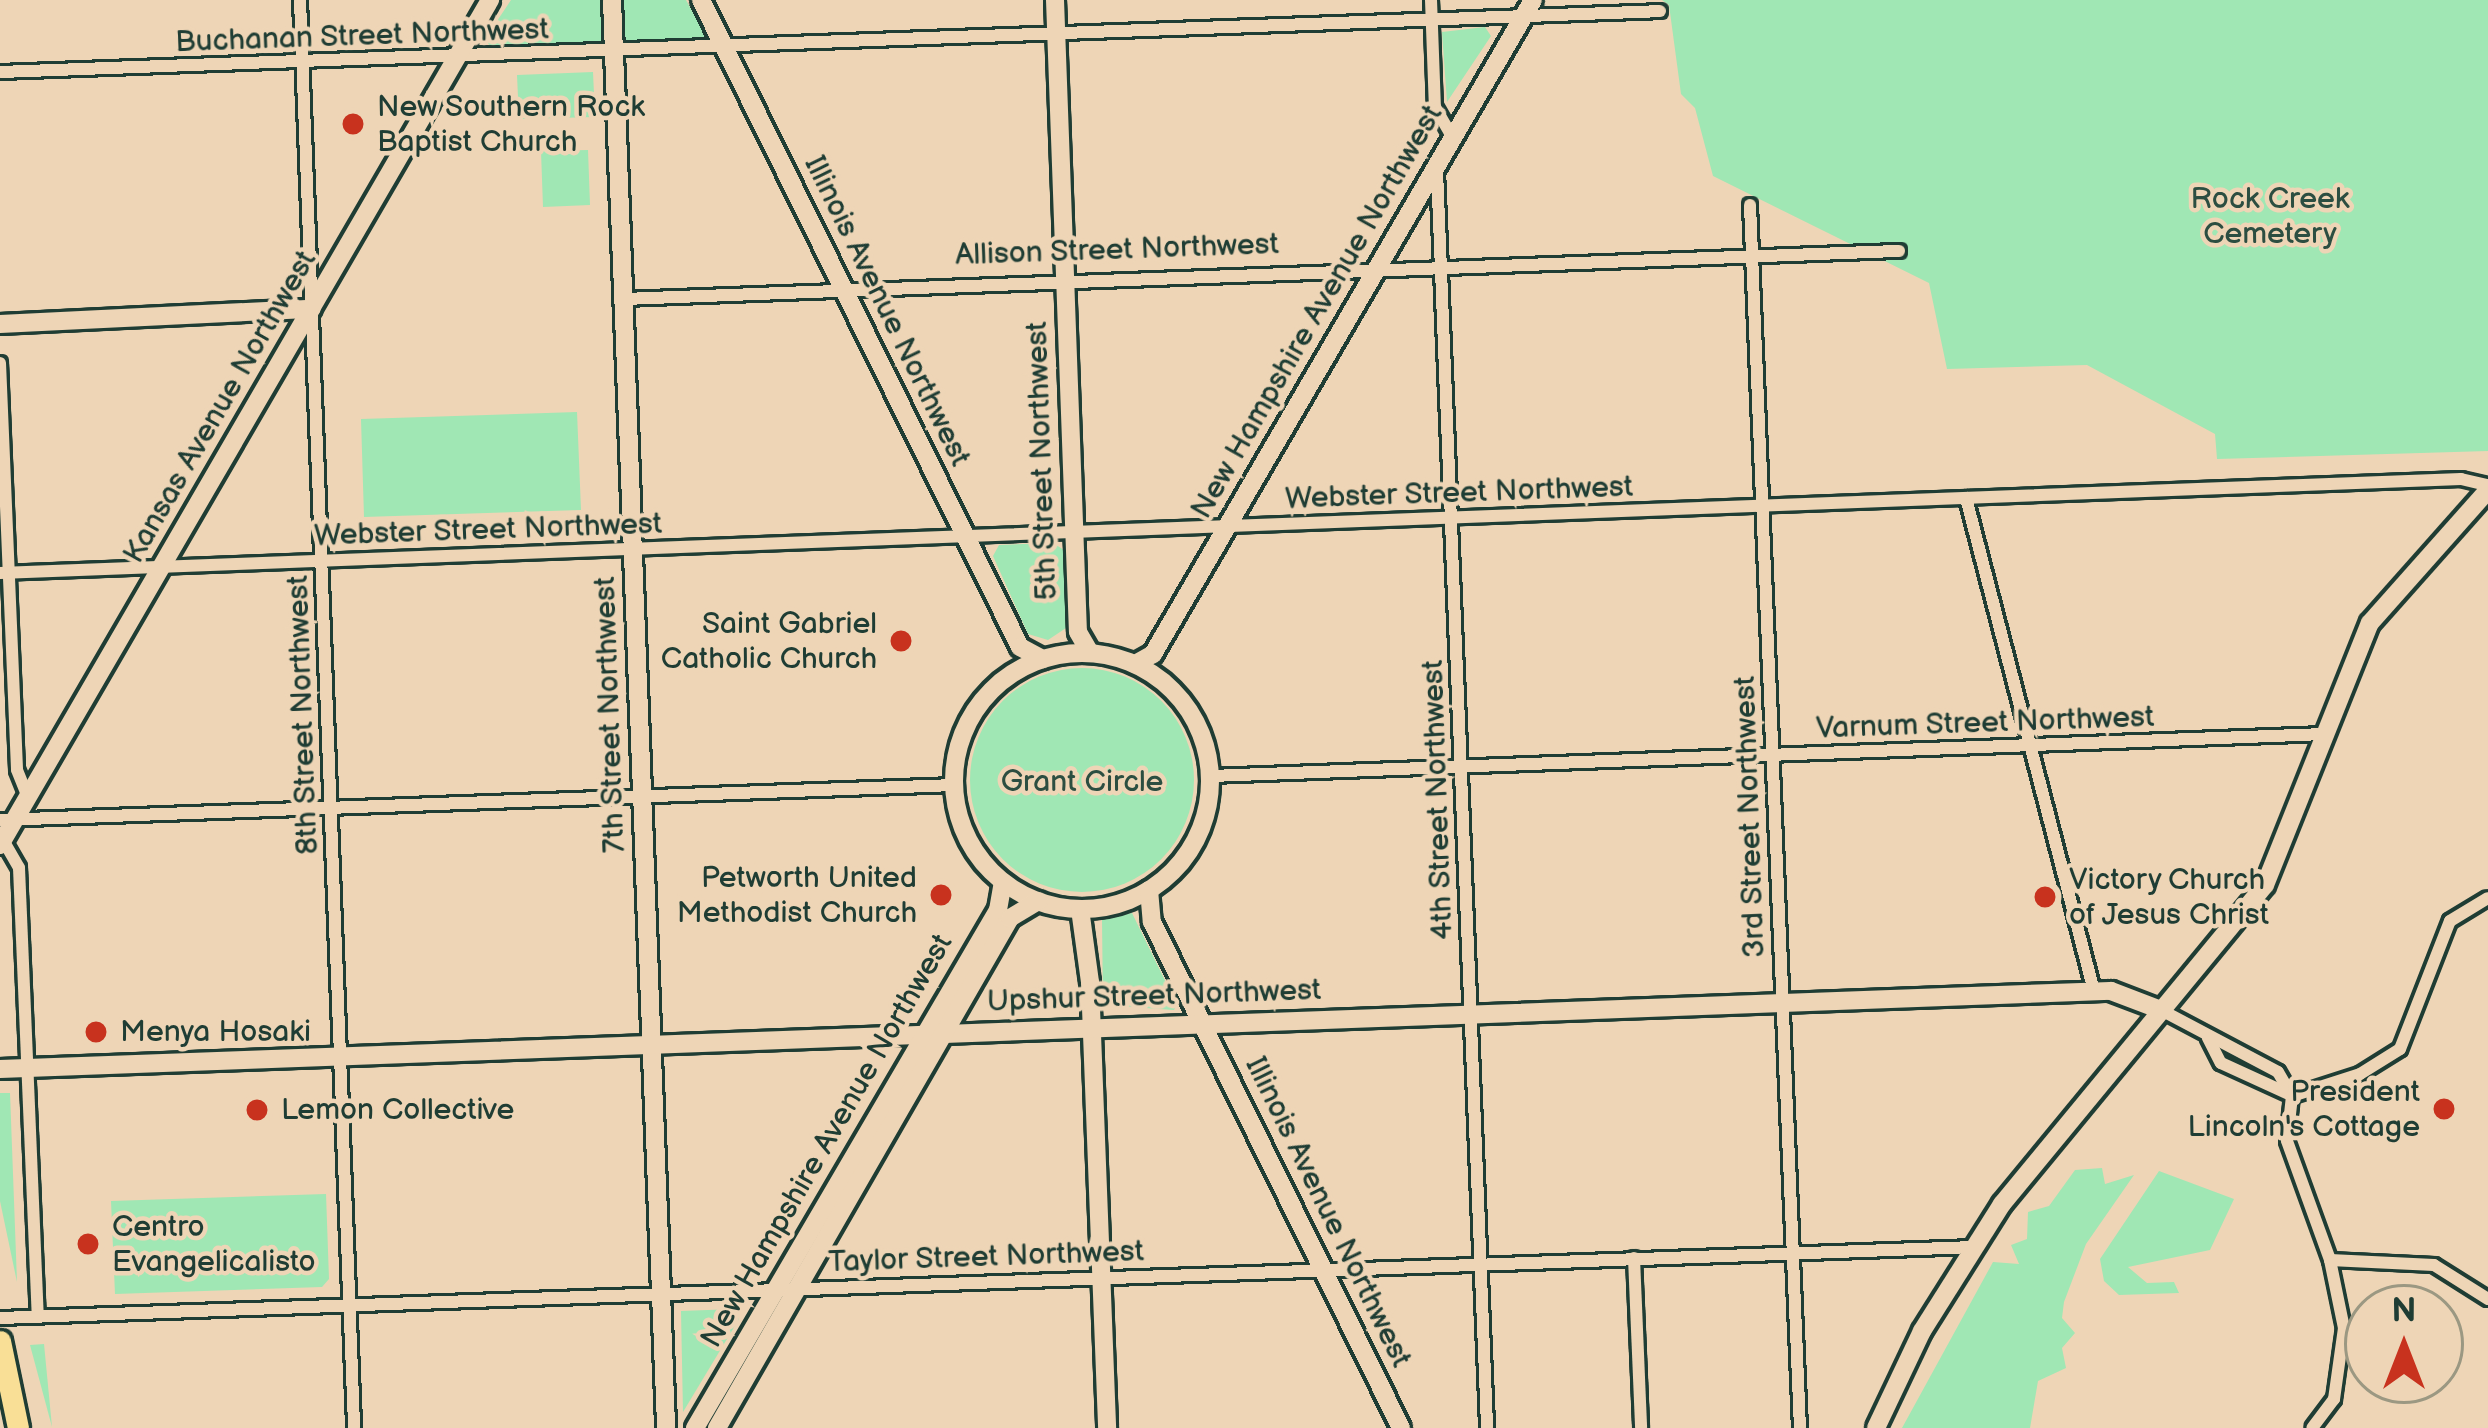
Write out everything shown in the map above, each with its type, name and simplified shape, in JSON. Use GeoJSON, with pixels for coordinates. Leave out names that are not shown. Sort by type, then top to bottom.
{"type":"FeatureCollection","features":[{"type":"Feature","properties":{"kind":"highway"},"geometry":{"type":"LineString","coordinates":[[0,1341],[18,1428]]}},
{"type":"Feature","properties":{"kind":"street","name":"8th Street Northwest"},"geometry":{"type":"LineString","coordinates":[[300,0],[353,1428]]}},
{"type":"Feature","properties":{"kind":"street","name":"Kansas Avenue Northwest"},"geometry":{"type":"LineString","coordinates":[[4,831],[490,0]]}},
{"type":"Feature","properties":{"kind":"street","name":"7th Street Northwest"},"geometry":{"type":"LineString","coordinates":[[613,0],[666,1428]]}},
{"type":"Feature","properties":{"kind":"street","name":"Illinois Avenue Northwest"},"geometry":{"type":"LineString","coordinates":[[701,0],[1020,646]]}},
{"type":"Feature","properties":{"kind":"street","name":"5th Street Northwest"},"geometry":{"type":"LineString","coordinates":[[1054,0],[1078,632],[1090,653]]}},
{"type":"Feature","properties":{"kind":"street"},"geometry":{"type":"LineString","coordinates":[[1431,0],[1435,106],[1453,138]]}},
{"type":"Feature","properties":{"kind":"street","name":"Buchanan Street Northwest"},"geometry":{"type":"LineString","coordinates":[[0,72],[1432,20],[1529,8],[1660,11]]}},
{"type":"Feature","properties":{"kind":"street","name":"New Hampshire Avenue Northwest"},"geometry":{"type":"LineString","coordinates":[[1153,655],[1529,8]]}},
{"type":"Feature","properties":{"kind":"street","name":"4th Street Northwest"},"geometry":{"type":"LineString","coordinates":[[1437,170],[1487,1428]]}},
{"type":"Feature","properties":{"kind":"street","name":"3rd Street Northwest"},"geometry":{"type":"LineString","coordinates":[[1750,205],[1800,1428]]}},
{"type":"Feature","properties":{"kind":"street","name":"Allison Street Northwest"},"geometry":{"type":"LineString","coordinates":[[624,299],[1894,251]]}},
{"type":"Feature","properties":{"kind":"street"},"geometry":{"type":"LineString","coordinates":[[0,324],[312,309]]}},
{"type":"Feature","properties":{"kind":"street"},"geometry":{"type":"LineString","coordinates":[[0,363],[2,573],[16,770],[28,797]]}},
{"type":"Feature","properties":{"kind":"street","name":"Webster Street Northwest"},"geometry":{"type":"LineString","coordinates":[[2,573],[2461,479],[2488,488]]}},
{"type":"Feature","properties":{"kind":"street"},"geometry":{"type":"LineString","coordinates":[[1876,1428],[1973,1247],[2269,878],[2373,618],[2488,488]]}},
{"type":"Feature","properties":{"kind":"street"},"geometry":{"type":"LineString","coordinates":[[1966,498],[2094,991]]}},
{"type":"Feature","properties":{"kind":"street","name":"5th Street Northwest"},"geometry":{"type":"LineString","coordinates":[[1065,654],[1078,632]]}},
{"type":"Feature","properties":{"kind":"street"},"geometry":{"type":"LineString","coordinates":[[1013,673],[1020,646],[1043,659]]}},
{"type":"Feature","properties":{"kind":"street"},"geometry":{"type":"LineString","coordinates":[[1090,653],[1135,664],[1158,677],[1198,724],[1211,776],[1196,842],[1149,890],[1080,909],[1038,901],[1003,882],[966,836],[954,785],[969,720],[1013,673],[1043,659],[1090,653]]}},
{"type":"Feature","properties":{"kind":"street"},"geometry":{"type":"LineString","coordinates":[[1135,664],[1153,655],[1158,677]]}},
{"type":"Feature","properties":{"kind":"street","name":"Varnum Street Northwest"},"geometry":{"type":"LineString","coordinates":[[1211,776],[2328,734]]}},
{"type":"Feature","properties":{"kind":"street"},"geometry":{"type":"LineString","coordinates":[[38,1316],[19,868],[4,831],[330,811],[954,785]]}},
{"type":"Feature","properties":{"kind":"street","name":"New Hampshire Avenue Northwest"},"geometry":{"type":"LineString","coordinates":[[695,1428],[998,910],[1003,882]]}},
{"type":"Feature","properties":{"kind":"street","name":"Illinois Avenue Northwest"},"geometry":{"type":"LineString","coordinates":[[1149,890],[1152,922],[1401,1428]]}},
{"type":"Feature","properties":{"kind":"street"},"geometry":{"type":"LineString","coordinates":[[2208,1038],[2221,1063],[2292,1096],[2360,1074],[2400,1049],[2450,921],[2488,898]]}},
{"type":"Feature","properties":{"kind":"street","name":"New Hampshire Avenue Northwest"},"geometry":{"type":"LineString","coordinates":[[717,1428],[1010,918],[1038,901]]}},
{"type":"Feature","properties":{"kind":"street"},"geometry":{"type":"LineString","coordinates":[[1080,909],[1092,1029],[1107,1428]]}},
{"type":"Feature","properties":{"kind":"street","name":"Upshur Street Northwest"},"geometry":{"type":"LineString","coordinates":[[0,1069],[2094,991],[2129,993],[2161,1010]]}},
{"type":"Feature","properties":{"kind":"street"},"geometry":{"type":"LineString","coordinates":[[2161,1010],[2278,1072],[2292,1096],[2287,1141],[2330,1260],[2344,1328],[2334,1399],[2312,1428]]}},
{"type":"Feature","properties":{"kind":"street","name":"Taylor Street Northwest"},"geometry":{"type":"LineString","coordinates":[[0,1318],[1973,1247]]}},
{"type":"Feature","properties":{"kind":"street"},"geometry":{"type":"LineString","coordinates":[[1634,1258],[1641,1428]]}},
{"type":"Feature","properties":{"kind":"street"},"geometry":{"type":"LineString","coordinates":[[2330,1260],[2422,1262],[2488,1299]]}},
{"type":"Feature","properties":{"kind":"green space"},"geometry":{"type":"Polygon","coordinates":[[[511,0],[604,0],[607,42],[490,46],[485,39],[511,0]]]}},
{"type":"Feature","properties":{"kind":"green space"},"geometry":{"type":"Polygon","coordinates":[[[623,0],[686,0],[707,38],[625,42],[623,0]]]}},
{"type":"Feature","properties":{"kind":"green space","name":"Rock Creek Cemetery"},"geometry":{"type":"Polygon","coordinates":[[[1662,0],[2488,0],[2488,451],[2217,459],[2215,434],[2087,365],[1947,369],[1929,283],[1713,176],[1695,108],[1681,94],[1669,5],[1662,0]]]}},
{"type":"Feature","properties":{"kind":"green space"},"geometry":{"type":"Polygon","coordinates":[[[1485,27],[1491,36],[1447,102],[1442,32],[1485,27]]]}},
{"type":"Feature","properties":{"kind":"green space"},"geometry":{"type":"Polygon","coordinates":[[[593,72],[595,117],[519,119],[517,75],[593,72]]]}},
{"type":"Feature","properties":{"kind":"green space"},"geometry":{"type":"Polygon","coordinates":[[[588,150],[590,205],[543,207],[541,151],[588,150]]]}},
{"type":"Feature","properties":{"kind":"green space"},"geometry":{"type":"Polygon","coordinates":[[[577,412],[581,510],[364,517],[361,419],[577,412]]]}},
{"type":"Feature","properties":{"kind":"green space"},"geometry":{"type":"Polygon","coordinates":[[[1053,543],[1064,550],[1066,628],[1048,640],[1028,634],[993,556],[999,545],[1053,543]]]}},
{"type":"Feature","properties":{"kind":"green space","name":"Grant Circle"},"geometry":{"type":"Polygon","coordinates":[[[1082,668],[1125,677],[1161,701],[1185,737],[1194,780],[1185,823],[1161,859],[1125,883],[1082,892],[1039,883],[1003,859],[979,823],[970,780],[979,737],[1003,701],[1039,677],[1082,668]]]}},
{"type":"Feature","properties":{"kind":"green space"},"geometry":{"type":"Polygon","coordinates":[[[1132,913],[1177,1005],[1174,1010],[1103,1005],[1102,920],[1132,913]]]}},
{"type":"Feature","properties":{"kind":"green space"},"geometry":{"type":"Polygon","coordinates":[[[0,1093],[10,1093],[17,1282],[0,1201],[0,1093]]]}},
{"type":"Feature","properties":{"kind":"green space"},"geometry":{"type":"Polygon","coordinates":[[[2102,1168],[2105,1184],[2134,1175],[2086,1244],[2064,1302],[2062,1318],[2075,1333],[2062,1348],[2066,1368],[2038,1381],[2030,1428],[1902,1428],[1993,1262],[2019,1264],[2011,1245],[2027,1239],[2028,1212],[2049,1206],[2075,1170],[2102,1168]]]}},
{"type":"Feature","properties":{"kind":"green space"},"geometry":{"type":"Polygon","coordinates":[[[2159,1171],[2234,1199],[2210,1250],[2128,1267],[2147,1283],[2174,1282],[2179,1293],[2119,1295],[2104,1281],[2100,1259],[2159,1171]]]}},
{"type":"Feature","properties":{"kind":"green space"},"geometry":{"type":"Polygon","coordinates":[[[326,1194],[329,1279],[322,1287],[115,1294],[111,1201],[326,1194]]]}},
{"type":"Feature","properties":{"kind":"green space"},"geometry":{"type":"Polygon","coordinates":[[[735,1309],[739,1319],[683,1412],[681,1311],[735,1309]]]}},
{"type":"Feature","properties":{"kind":"green space"},"geometry":{"type":"Polygon","coordinates":[[[44,1344],[52,1427],[30,1345],[44,1344]]]}},
{"type":"Feature","properties":{"kind":"place","name":"New Southern Rock Baptist Church"},"geometry":{"type":"Point","coordinates":[353,124]}},
{"type":"Feature","properties":{"kind":"place","name":"Saint Gabriel Catholic Church"},"geometry":{"type":"Point","coordinates":[901,641]}},
{"type":"Feature","properties":{"kind":"place","name":"Petworth United Methodist Church"},"geometry":{"type":"Point","coordinates":[941,895]}},
{"type":"Feature","properties":{"kind":"place","name":"Victory Church of Jesus Christ"},"geometry":{"type":"Point","coordinates":[2045,897]}},
{"type":"Feature","properties":{"kind":"place","name":"Menya Hosaki"},"geometry":{"type":"Point","coordinates":[96,1032]}},
{"type":"Feature","properties":{"kind":"place","name":"President Lincoln's Cottage"},"geometry":{"type":"Point","coordinates":[2444,1109]}},
{"type":"Feature","properties":{"kind":"place","name":"Lemon Collective"},"geometry":{"type":"Point","coordinates":[257,1110]}},
{"type":"Feature","properties":{"kind":"place","name":"Centro Evangelicalisto"},"geometry":{"type":"Point","coordinates":[88,1244]}}]}
